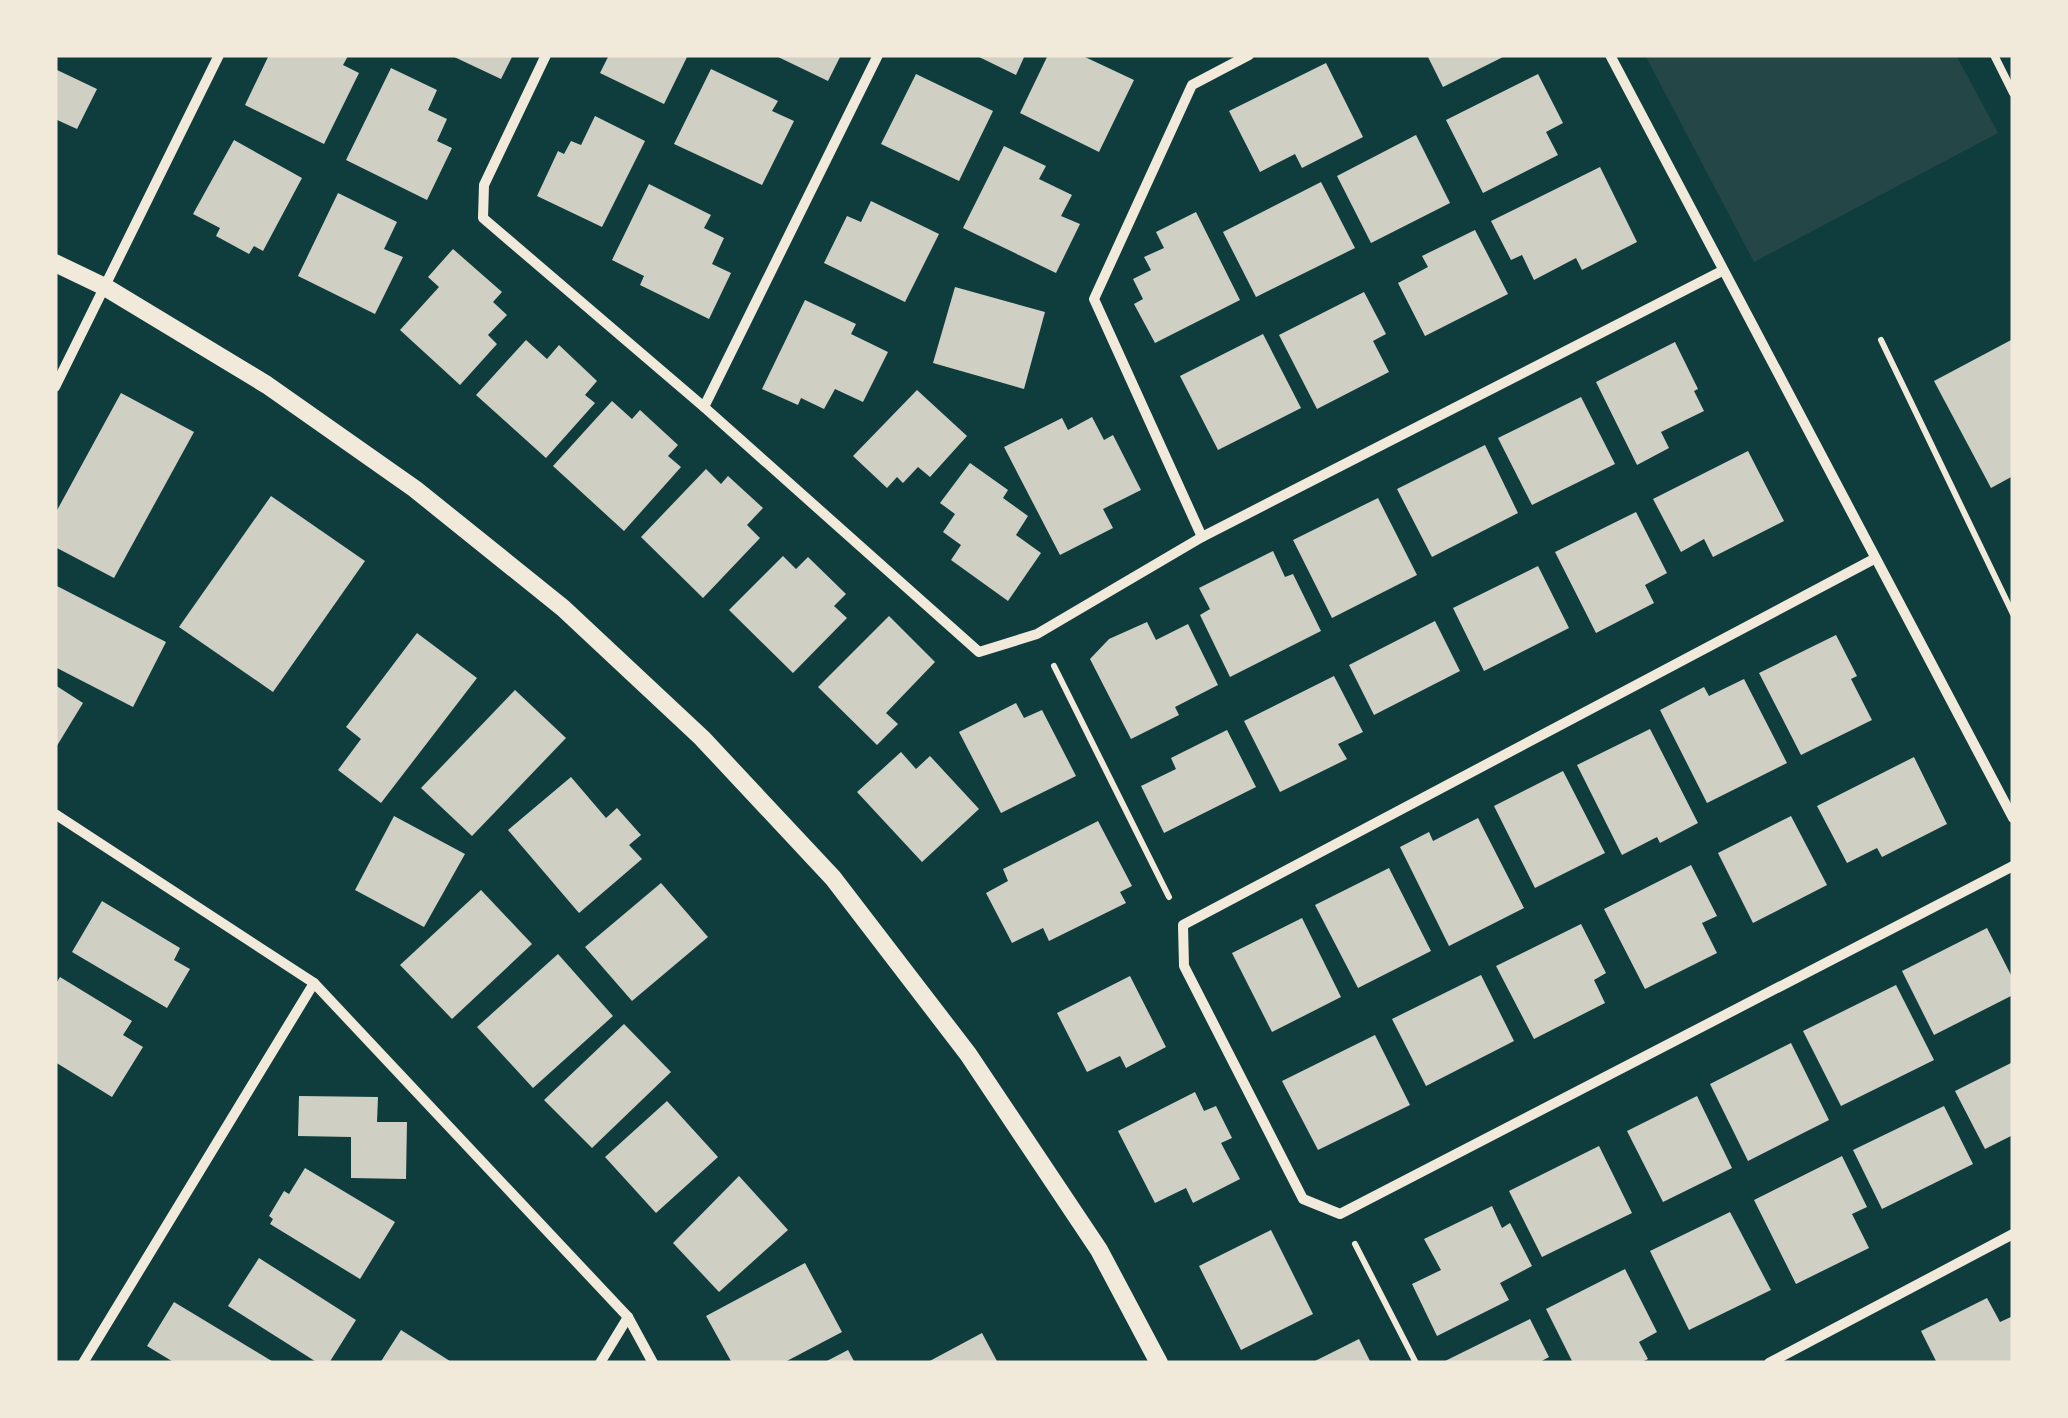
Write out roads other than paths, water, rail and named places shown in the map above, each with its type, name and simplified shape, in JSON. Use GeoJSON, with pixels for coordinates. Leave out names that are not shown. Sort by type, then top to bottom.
{"type":"FeatureCollection","features":[{"type":"Feature","properties":{"kind":"street"},"geometry":{"type":"LineString","coordinates":[[55,388],[219,55]]}},
{"type":"Feature","properties":{"kind":"street"},"geometry":{"type":"LineString","coordinates":[[546,55],[484,186],[483,218],[704,407],[979,652],[1037,634],[1202,536],[1722,271]]}},
{"type":"Feature","properties":{"kind":"street"},"geometry":{"type":"LineString","coordinates":[[704,407],[878,55]]}},
{"type":"Feature","properties":{"kind":"street"},"geometry":{"type":"LineString","coordinates":[[1202,536],[1094,299],[1192,85],[1250,55]]}},
{"type":"Feature","properties":{"kind":"street"},"geometry":{"type":"LineString","coordinates":[[1610,55],[2013,818]]}},
{"type":"Feature","properties":{"kind":"street"},"geometry":{"type":"LineString","coordinates":[[55,263],[105,286],[267,385],[415,489],[564,608],[702,738],[833,878],[968,1054],[1099,1250],[1158,1363]]}},
{"type":"Feature","properties":{"kind":"street"},"geometry":{"type":"LineString","coordinates":[[1874,559],[1183,924],[1184,966],[1303,1199],[1340,1214],[2013,866]]}},
{"type":"Feature","properties":{"kind":"street"},"geometry":{"type":"LineString","coordinates":[[55,814],[314,983],[628,1316],[653,1363]]}},
{"type":"Feature","properties":{"kind":"street"},"geometry":{"type":"LineString","coordinates":[[82,1363],[314,983]]}},
{"type":"Feature","properties":{"kind":"street"},"geometry":{"type":"LineString","coordinates":[[1769,1363],[2013,1234]]}},
{"type":"Feature","properties":{"kind":"street"},"geometry":{"type":"LineString","coordinates":[[600,1363],[628,1316]]}},
{"type":"Feature","properties":{"kind":"lane"},"geometry":{"type":"LineString","coordinates":[[1994,55],[2013,93]]}}]}
